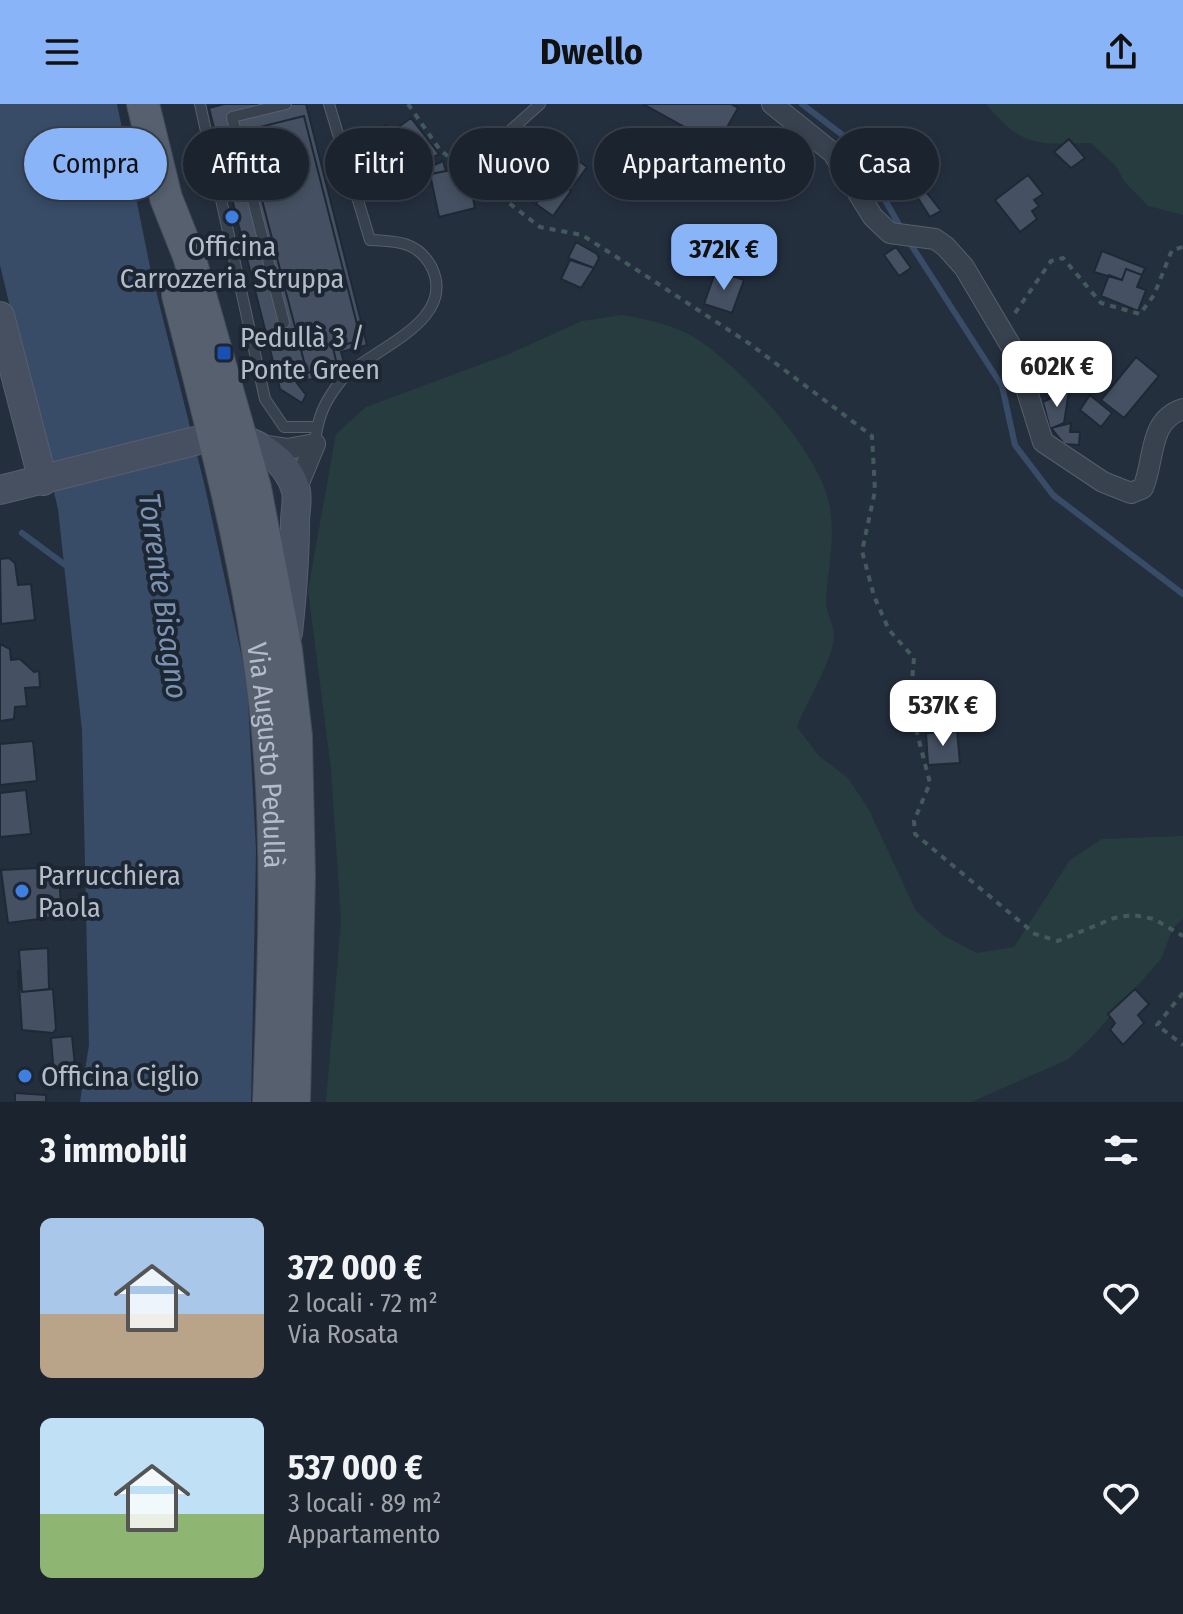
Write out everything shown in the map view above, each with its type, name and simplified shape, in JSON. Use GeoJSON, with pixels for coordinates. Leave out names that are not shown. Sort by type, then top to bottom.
{"type":"FeatureCollection","features":[{"type":"Feature","properties":{"kind":"main road"},"geometry":{"type":"LineString","coordinates":[[143,104],[166,198],[175,284],[227,439]]}},
{"type":"Feature","properties":{"kind":"main road","name":"Via Augusto Pedullà"},"geometry":{"type":"LineString","coordinates":[[227,439],[255,488],[286,650],[296,736],[299,876],[294,1102]]}},
{"type":"Feature","properties":{"kind":"main road","name":"Via Augusto Pedullà"},"geometry":{"type":"LineString","coordinates":[[227,439],[269,743],[276,884],[269,1102]]}},
{"type":"Feature","properties":{"kind":"street"},"geometry":{"type":"LineString","coordinates":[[772,104],[833,153],[873,217],[890,233],[935,239],[964,267],[1015,353],[1043,442],[1118,490],[1131,493],[1143,488],[1162,422],[1183,409]]}},
{"type":"Feature","properties":{"kind":"street"},"geometry":{"type":"LineString","coordinates":[[0,316],[46,480]]}},
{"type":"Feature","properties":{"kind":"street"},"geometry":{"type":"LineString","coordinates":[[0,490],[227,439],[287,449],[316,435]]}},
{"type":"Feature","properties":{"kind":"street","name":"Via Augusto Pedullà"},"geometry":{"type":"LineString","coordinates":[[286,650],[295,575],[296,490],[316,435]]}},
{"type":"Feature","properties":{"kind":"street"},"geometry":{"type":"LineString","coordinates":[[227,439],[279,464],[296,490]]}},
{"type":"Feature","properties":{"kind":"lane"},"geometry":{"type":"LineString","coordinates":[[200,104],[265,399],[284,427],[316,435],[323,404],[342,379],[426,316],[436,298],[434,273],[423,251],[400,241],[370,240],[329,104]]}},
{"type":"Feature","properties":{"kind":"lane"},"geometry":{"type":"LineString","coordinates":[[284,323],[232,117],[286,104]]}},
{"type":"Feature","properties":{"kind":"lane"},"geometry":{"type":"LineString","coordinates":[[513,128],[540,104]]}},
{"type":"Feature","properties":{"kind":"path"},"geometry":{"type":"LineString","coordinates":[[408,104],[440,150],[540,227],[582,235],[750,344],[872,436],[875,491],[862,551],[874,596],[889,630],[914,658],[910,706],[930,783],[914,821],[915,834],[1035,934],[1058,941],[1114,918],[1133,915],[1154,919],[1183,936]]}},
{"type":"Feature","properties":{"kind":"path"},"geometry":{"type":"LineString","coordinates":[[998,328],[1007,323],[1051,261],[1063,258],[1101,303],[1140,314],[1154,295],[1172,250],[1183,247]]}},
{"type":"Feature","properties":{"kind":"path"},"geometry":{"type":"LineString","coordinates":[[1183,993],[1157,1025],[1183,1045]]}},
{"type":"Feature","properties":{"kind":"green space"},"geometry":{"type":"Polygon","coordinates":[[[986,104],[1183,104],[1183,215],[1148,206],[1124,181],[1116,166],[1091,143],[1043,143],[1021,136],[986,104]]]}},
{"type":"Feature","properties":{"kind":"green space"},"geometry":{"type":"Polygon","coordinates":[[[622,315],[675,328],[692,336],[732,366],[793,434],[822,482],[831,516],[832,540],[826,601],[834,636],[824,669],[797,727],[819,756],[848,778],[869,810],[916,911],[944,936],[977,953],[1014,947],[1070,860],[1102,839],[1183,836],[1183,919],[1173,928],[1161,959],[1090,1039],[1067,1060],[971,1102],[326,1102],[341,921],[331,769],[308,590],[336,434],[366,407],[509,354],[582,321],[622,315]]]}},
{"type":"Feature","properties":{"kind":"water","name":"Torrente Bisagno"},"geometry":{"type":"Polygon","coordinates":[[[0,104],[117,104],[122,128],[24,128],[24,200],[136,200],[205,487],[247,681],[256,850],[251,1102],[80,1102],[89,1045],[82,730],[58,509],[0,265],[0,104]]]}},
{"type":"Feature","properties":{"kind":"building"},"geometry":{"type":"Polygon","coordinates":[[[224,104],[306,104],[325,179],[325,200],[330,200],[367,345],[341,352],[346,370],[297,383],[306,395],[302,403],[280,389],[232,200],[309,200],[309,128],[214,128],[209,108],[224,104]]]}},
{"type":"Feature","properties":{"kind":"building"},"geometry":{"type":"Polygon","coordinates":[[[643,104],[731,104],[738,108],[727,128],[686,128],[643,104]]]}},
{"type":"Feature","properties":{"kind":"building"},"geometry":{"type":"Polygon","coordinates":[[[304,116],[307,128],[256,128],[304,116]]]}},
{"type":"Feature","properties":{"kind":"building"},"geometry":{"type":"Polygon","coordinates":[[[411,118],[419,128],[397,128],[411,118]]]}},
{"type":"Feature","properties":{"kind":"building"},"geometry":{"type":"Polygon","coordinates":[[[309,136],[361,340],[333,348],[337,365],[307,373],[262,200],[309,200],[309,136]]]}},
{"type":"Feature","properties":{"kind":"building"},"geometry":{"type":"Polygon","coordinates":[[[1069,139],[1085,158],[1071,168],[1054,152],[1069,139]]]}},
{"type":"Feature","properties":{"kind":"building"},"geometry":{"type":"Polygon","coordinates":[[[443,161],[446,171],[433,174],[433,166],[443,161]]]}},
{"type":"Feature","properties":{"kind":"building"},"geometry":{"type":"Polygon","coordinates":[[[578,161],[587,167],[578,179],[578,161]]]}},
{"type":"Feature","properties":{"kind":"building"},"geometry":{"type":"Polygon","coordinates":[[[449,170],[449,200],[473,200],[475,208],[439,217],[433,173],[449,170]]]}},
{"type":"Feature","properties":{"kind":"building"},"geometry":{"type":"Polygon","coordinates":[[[1028,175],[1043,194],[1034,200],[1039,206],[1032,211],[1037,219],[1020,232],[995,200],[1028,175]]]}},
{"type":"Feature","properties":{"kind":"building"},"geometry":{"type":"Polygon","coordinates":[[[539,200],[565,200],[553,216],[536,204],[539,200]]]}},
{"type":"Feature","properties":{"kind":"building"},"geometry":{"type":"Polygon","coordinates":[[[919,200],[932,200],[941,211],[930,217],[919,200]]]}},
{"type":"Feature","properties":{"kind":"building"},"geometry":{"type":"Polygon","coordinates":[[[576,242],[597,254],[599,258],[594,268],[568,258],[576,242]]]}},
{"type":"Feature","properties":{"kind":"building"},"geometry":{"type":"Polygon","coordinates":[[[896,247],[911,268],[899,276],[884,255],[896,247]]]}},
{"type":"Feature","properties":{"kind":"building"},"geometry":{"type":"Polygon","coordinates":[[[1102,251],[1145,268],[1142,275],[1126,269],[1122,280],[1094,272],[1102,251]]]}},
{"type":"Feature","properties":{"kind":"building"},"geometry":{"type":"Polygon","coordinates":[[[570,260],[594,268],[581,288],[561,279],[570,260]]]}},
{"type":"Feature","properties":{"kind":"building"},"geometry":{"type":"Polygon","coordinates":[[[1126,269],[1142,275],[1137,287],[1146,290],[1138,311],[1101,296],[1109,275],[1122,280],[1126,269]]]}},
{"type":"Feature","properties":{"kind":"building"},"geometry":{"type":"Polygon","coordinates":[[[716,270],[744,280],[732,313],[704,304],[716,270]]]}},
{"type":"Feature","properties":{"kind":"building"},"geometry":{"type":"Polygon","coordinates":[[[1136,357],[1159,376],[1124,418],[1101,400],[1136,357]]]}},
{"type":"Feature","properties":{"kind":"building"},"geometry":{"type":"Polygon","coordinates":[[[1069,391],[1064,423],[1050,429],[1043,402],[1069,391]]]}},
{"type":"Feature","properties":{"kind":"building"},"geometry":{"type":"Polygon","coordinates":[[[1090,395],[1112,413],[1101,427],[1080,410],[1090,395]]]}},
{"type":"Feature","properties":{"kind":"building"},"geometry":{"type":"Polygon","coordinates":[[[1071,423],[1070,432],[1080,432],[1079,445],[1064,444],[1051,428],[1071,423]]]}},
{"type":"Feature","properties":{"kind":"building"},"geometry":{"type":"Polygon","coordinates":[[[9,558],[15,563],[18,585],[31,584],[35,620],[1,624],[0,559],[9,558]]]}},
{"type":"Feature","properties":{"kind":"building"},"geometry":{"type":"Polygon","coordinates":[[[0,644],[10,649],[11,660],[20,659],[34,672],[39,671],[40,687],[25,688],[27,706],[15,707],[14,719],[0,721],[0,644]]]}},
{"type":"Feature","properties":{"kind":"building"},"geometry":{"type":"Polygon","coordinates":[[[957,731],[960,763],[928,765],[926,733],[957,731]]]}},
{"type":"Feature","properties":{"kind":"building"},"geometry":{"type":"Polygon","coordinates":[[[33,741],[37,781],[0,785],[0,744],[33,741]]]}},
{"type":"Feature","properties":{"kind":"building"},"geometry":{"type":"Polygon","coordinates":[[[26,790],[31,834],[0,837],[0,793],[26,790]]]}},
{"type":"Feature","properties":{"kind":"building"},"geometry":{"type":"Polygon","coordinates":[[[58,867],[62,916],[8,923],[1,870],[58,867]]]}},
{"type":"Feature","properties":{"kind":"building"},"geometry":{"type":"Polygon","coordinates":[[[48,948],[49,989],[22,992],[19,950],[48,948]]]}},
{"type":"Feature","properties":{"kind":"building"},"geometry":{"type":"Polygon","coordinates":[[[18,970],[22,992],[53,989],[56,1029],[53,1033],[22,1030],[18,970]]]}},
{"type":"Feature","properties":{"kind":"building"},"geometry":{"type":"Polygon","coordinates":[[[1135,989],[1149,1004],[1138,1015],[1144,1023],[1123,1045],[1110,1030],[1115,1023],[1108,1014],[1135,989]]]}},
{"type":"Feature","properties":{"kind":"building"},"geometry":{"type":"Polygon","coordinates":[[[72,1036],[77,1086],[55,1088],[51,1038],[72,1036]]]}},
{"type":"Feature","properties":{"kind":"building"},"geometry":{"type":"Polygon","coordinates":[[[15,1093],[46,1095],[46,1102],[15,1102],[15,1093]]]}},
{"type":"Feature","properties":{"kind":"waterway"},"geometry":{"type":"LineString","coordinates":[[802,104],[853,143],[902,230]]}},
{"type":"Feature","properties":{"kind":"waterway"},"geometry":{"type":"LineString","coordinates":[[908,240],[1002,386],[1015,445],[1053,495],[1183,594]]}},
{"type":"Feature","properties":{"kind":"waterway"},"geometry":{"type":"LineString","coordinates":[[22,533],[72,570]]}},
{"type":"Feature","properties":{"kind":"place","name":"Officina Carrozzeria Struppa"},"geometry":{"type":"Point","coordinates":[232,217]}},
{"type":"Feature","properties":{"kind":"place","name":"Pedullà 3 / Ponte Green"},"geometry":{"type":"Point","coordinates":[224,353]}},
{"type":"Feature","properties":{"kind":"place","name":"Parrucchiera Paola"},"geometry":{"type":"Point","coordinates":[22,891]}},
{"type":"Feature","properties":{"kind":"place","name":"Officina Ciglio"},"geometry":{"type":"Point","coordinates":[25,1076]}}]}
